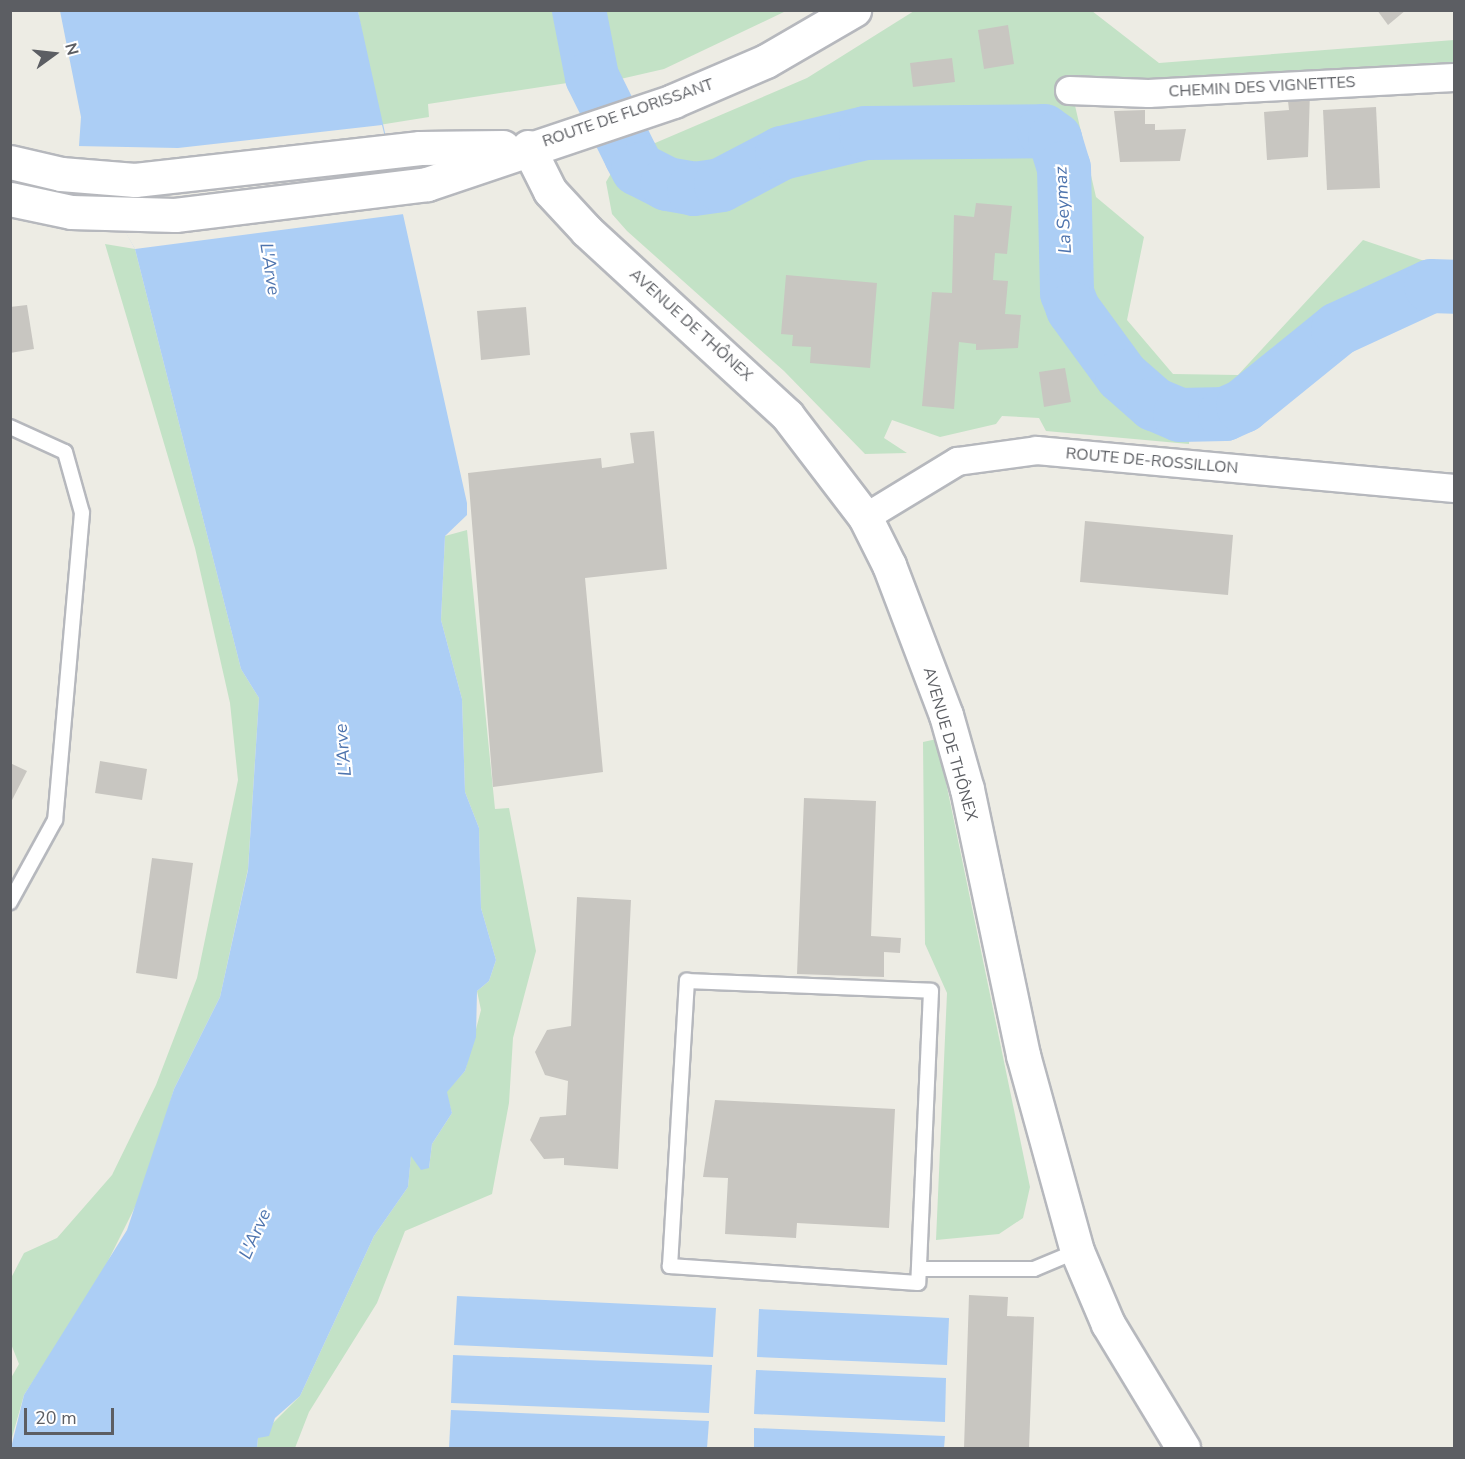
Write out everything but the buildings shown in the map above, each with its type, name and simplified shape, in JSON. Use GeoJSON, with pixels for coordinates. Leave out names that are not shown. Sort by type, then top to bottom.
{"type":"FeatureCollection","features":[{"type":"Feature","properties":{"kind":"main road","name":"ROUTE DE FLORISSANT"},"geometry":{"type":"LineString","coordinates":[[10,199],[102,215],[222,210],[427,184],[673,101],[766,61],[854,10]]}},
{"type":"Feature","properties":{"kind":"main road","name":"ROUTE DE FLORISSANT"},"geometry":{"type":"LineString","coordinates":[[10,162],[62,174],[135,180],[254,170],[420,148],[544,143]]}},
{"type":"Feature","properties":{"kind":"main road","name":"AVENUE DE THÔNEX"},"geometry":{"type":"LineString","coordinates":[[544,143],[560,203],[764,391],[825,459],[865,518],[906,603],[946,715],[1023,1055],[1077,1251],[1113,1333],[1183,1449]]}},
{"type":"Feature","properties":{"kind":"street","name":"CHEMIN DES VIGNETTES"},"geometry":{"type":"LineString","coordinates":[[1069,90],[1148,93],[1455,77]]}},
{"type":"Feature","properties":{"kind":"street","name":"ROUTE DE-ROSSILLON"},"geometry":{"type":"LineString","coordinates":[[865,518],[957,461],[1036,450],[1455,488]]}},
{"type":"Feature","properties":{"kind":"lane"},"geometry":{"type":"LineString","coordinates":[[10,427],[65,452],[82,513],[55,820],[10,902]]}},
{"type":"Feature","properties":{"kind":"lane"},"geometry":{"type":"LineString","coordinates":[[687,981],[932,991],[919,1269],[918,1283],[670,1266],[687,981]]}},
{"type":"Feature","properties":{"kind":"lane"},"geometry":{"type":"LineString","coordinates":[[919,1269],[1034,1269],[1077,1251]]}},
{"type":"Feature","properties":{"kind":"green space"},"geometry":{"type":"Polygon","coordinates":[[[358,11],[786,11],[664,69],[590,86],[587,80],[428,104],[429,117],[379,125],[358,11]]]}},
{"type":"Feature","properties":{"kind":"green space"},"geometry":{"type":"Polygon","coordinates":[[[914,11],[1092,11],[1159,63],[1454,40],[1454,64],[1162,86],[1068,75],[1096,197],[1144,237],[1127,320],[1173,374],[1238,375],[1363,240],[1454,271],[1454,308],[1447,306],[1335,349],[1245,434],[1190,428],[1189,444],[1046,431],[1039,418],[1002,416],[996,424],[940,437],[892,420],[884,438],[907,453],[865,454],[784,371],[627,231],[612,214],[606,182],[620,158],[807,78],[914,11]]]}},
{"type":"Feature","properties":{"kind":"green space"},"geometry":{"type":"Polygon","coordinates":[[[105,244],[135,249],[241,669],[259,698],[248,869],[220,997],[174,1089],[145,1187],[99,1279],[24,1395],[11,1441],[11,1378],[19,1364],[11,1344],[10,1280],[24,1253],[57,1238],[112,1175],[156,1085],[197,978],[238,780],[230,703],[195,548],[105,244]]]}},
{"type":"Feature","properties":{"kind":"green space"},"geometry":{"type":"Polygon","coordinates":[[[467,530],[495,809],[509,808],[536,951],[513,1038],[509,1103],[492,1194],[405,1231],[377,1303],[309,1412],[295,1448],[257,1448],[258,1438],[300,1396],[374,1236],[408,1187],[411,1155],[429,1168],[432,1144],[452,1113],[446,1092],[465,1071],[481,1010],[477,991],[489,981],[496,960],[481,908],[479,828],[465,792],[462,699],[441,620],[445,536],[467,530]]]}},
{"type":"Feature","properties":{"kind":"green space"},"geometry":{"type":"Polygon","coordinates":[[[937,739],[1030,1187],[1023,1218],[999,1234],[936,1240],[947,993],[925,944],[923,742],[937,739]]]}},
{"type":"Feature","properties":{"kind":"water","name":"L'Arve"},"geometry":{"type":"Polygon","coordinates":[[[60,11],[358,11],[467,503],[467,515],[445,536],[441,620],[462,699],[465,792],[479,828],[481,908],[496,960],[489,981],[477,991],[476,1037],[465,1071],[447,1092],[452,1113],[432,1144],[429,1168],[421,1170],[411,1156],[408,1187],[374,1236],[300,1396],[275,1418],[269,1436],[258,1438],[257,1448],[11,1448],[24,1395],[127,1230],[174,1089],[220,997],[248,870],[259,698],[241,669],[135,249],[79,146],[81,117],[60,11]]]}},
{"type":"Feature","properties":{"kind":"water"},"geometry":{"type":"Polygon","coordinates":[[[457,1296],[716,1308],[713,1357],[454,1345],[457,1296]]]}},
{"type":"Feature","properties":{"kind":"water"},"geometry":{"type":"Polygon","coordinates":[[[759,1309],[949,1318],[947,1365],[757,1357],[759,1309]]]}},
{"type":"Feature","properties":{"kind":"water"},"geometry":{"type":"Polygon","coordinates":[[[453,1355],[712,1365],[709,1413],[451,1403],[453,1355]]]}},
{"type":"Feature","properties":{"kind":"water"},"geometry":{"type":"Polygon","coordinates":[[[756,1370],[946,1378],[945,1422],[754,1414],[756,1370]]]}},
{"type":"Feature","properties":{"kind":"water"},"geometry":{"type":"Polygon","coordinates":[[[451,1410],[709,1421],[707,1448],[449,1448],[451,1410]]]}},
{"type":"Feature","properties":{"kind":"water"},"geometry":{"type":"Polygon","coordinates":[[[754,1428],[945,1436],[944,1448],[754,1448],[754,1428]]]}},
{"type":"Feature","properties":{"kind":"pier"},"geometry":{"type":"Polygon","coordinates":[[[382,125],[404,214],[135,249],[76,146],[178,148],[382,125]]]}},
{"type":"Feature","properties":{"kind":"waterway","name":"La Seymaz"},"geometry":{"type":"LineString","coordinates":[[579,10],[592,77],[631,156],[638,169],[667,184],[694,189],[721,185],[782,153],[866,133],[1044,131],[1055,139],[1064,168],[1067,293],[1073,309],[1122,376],[1154,404],[1180,415],[1225,414],[1243,406],[1338,329],[1431,286],[1454,287]]}}]}
